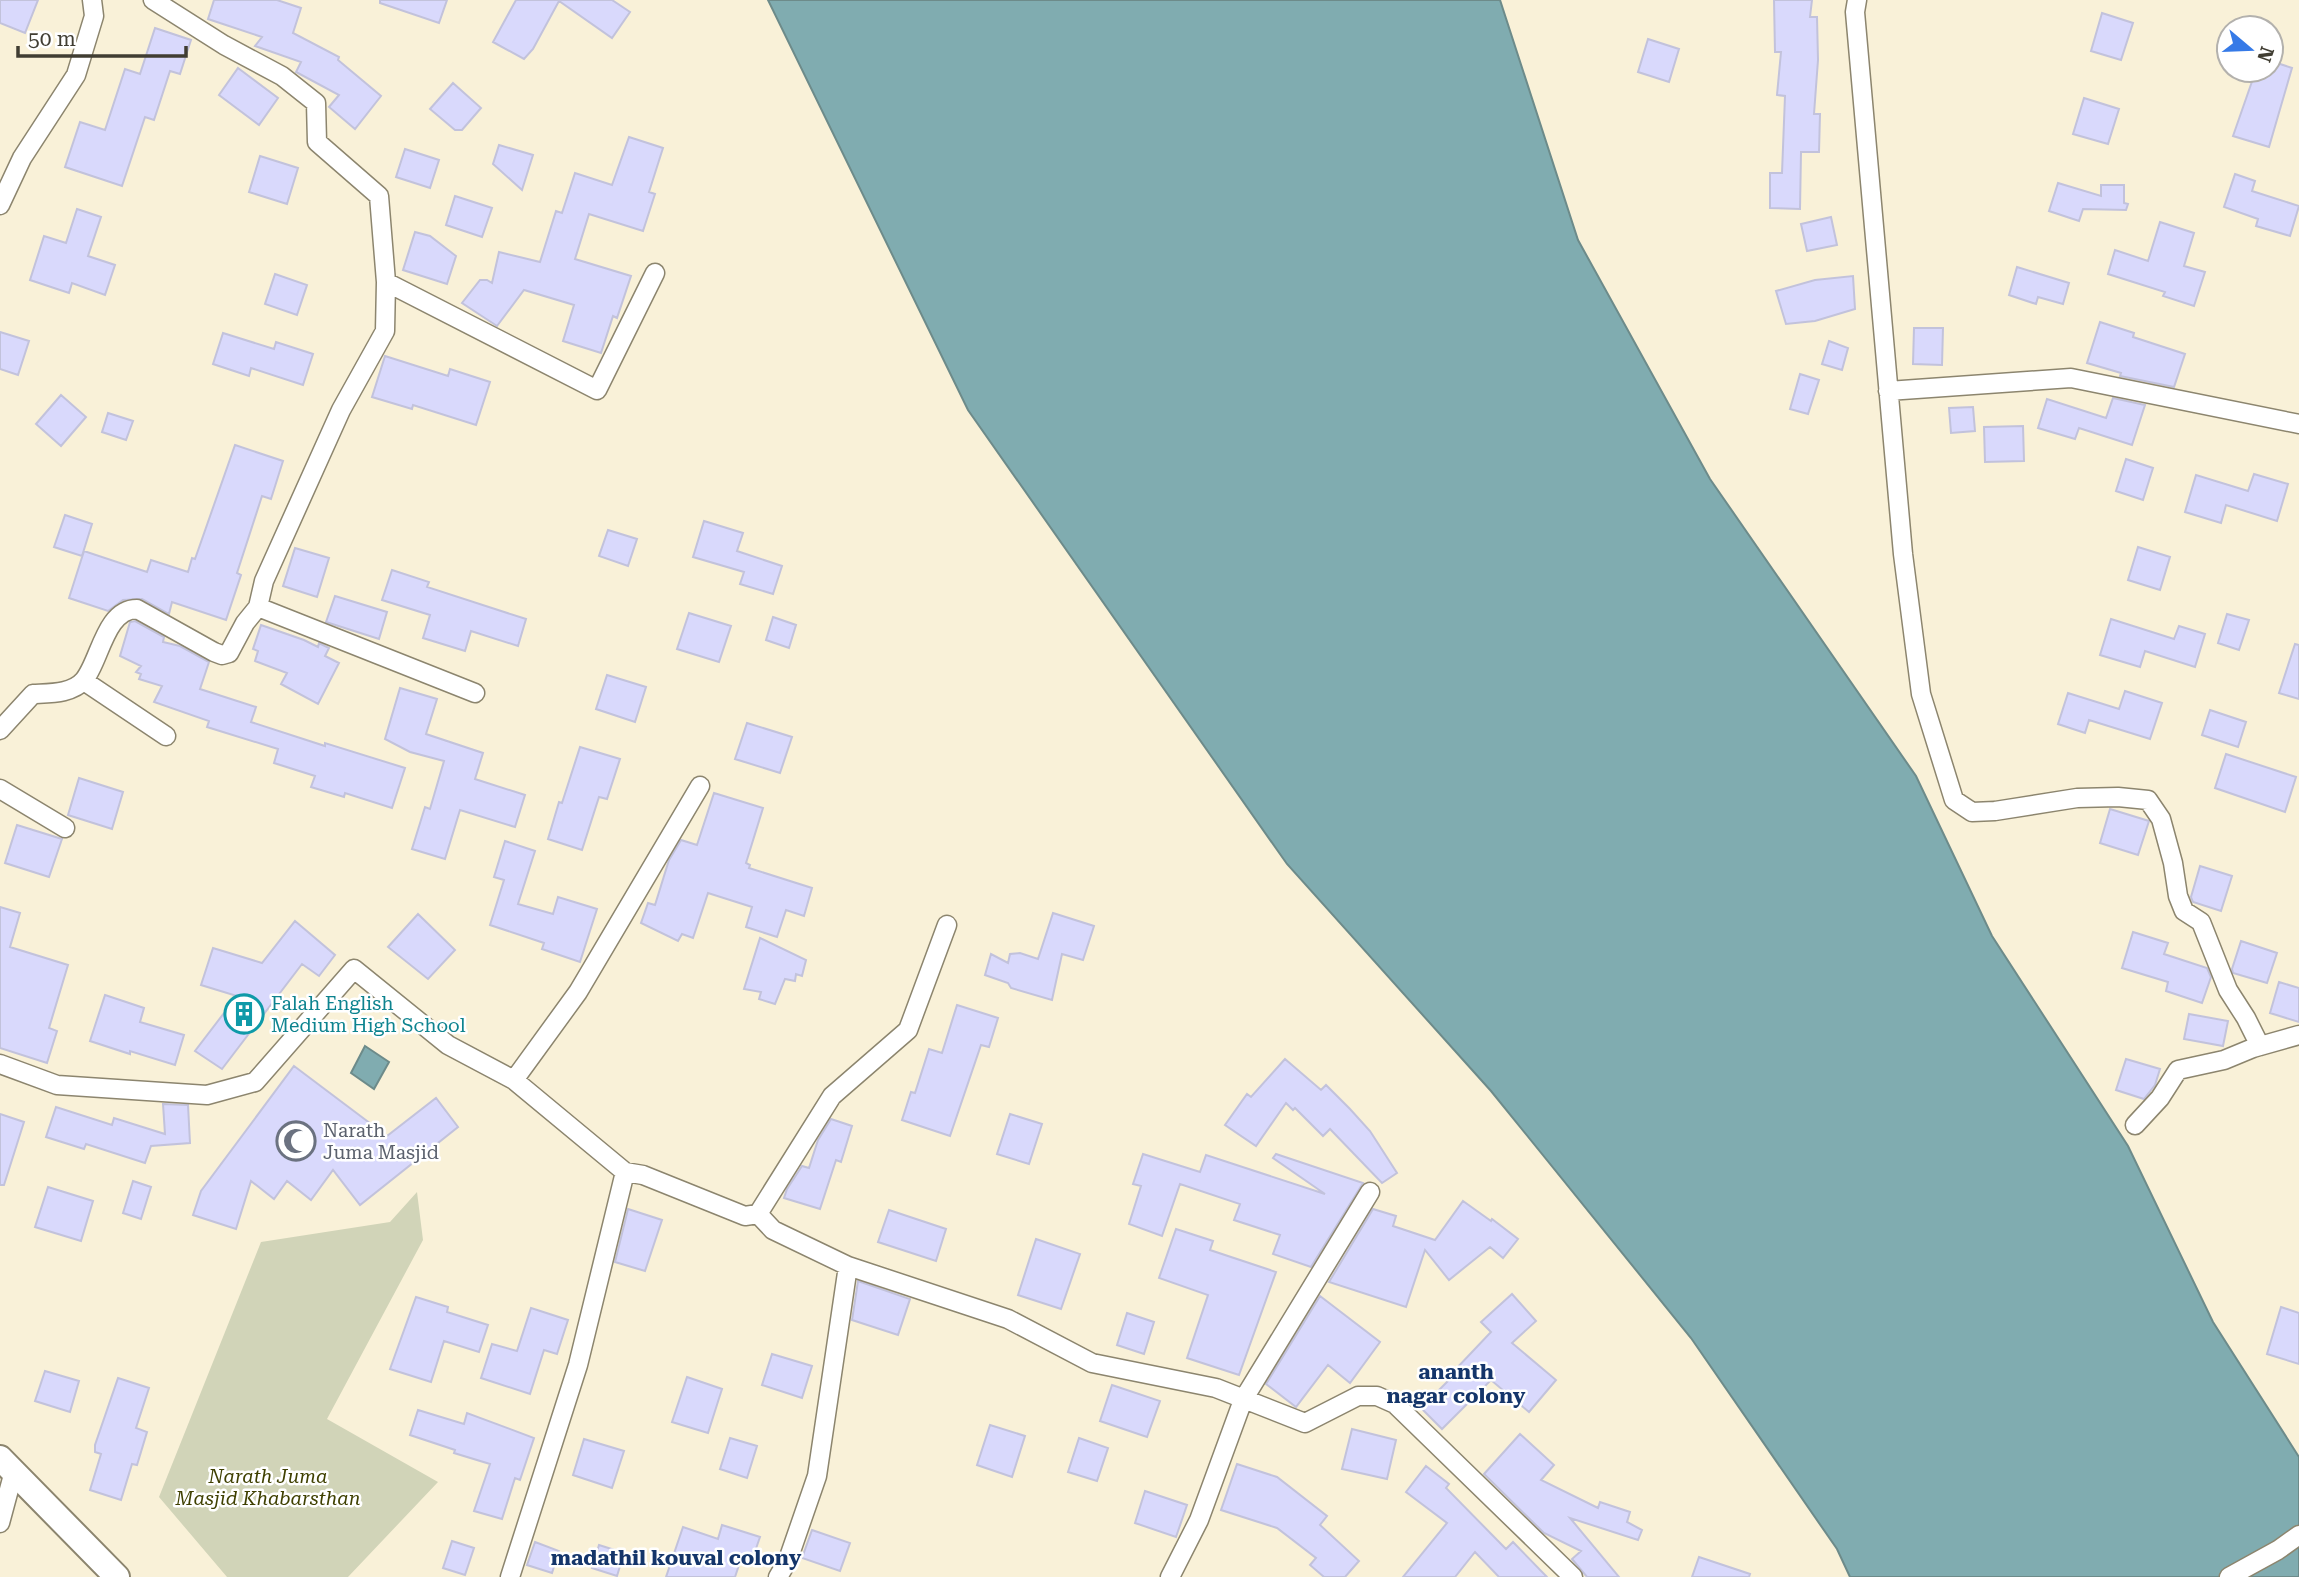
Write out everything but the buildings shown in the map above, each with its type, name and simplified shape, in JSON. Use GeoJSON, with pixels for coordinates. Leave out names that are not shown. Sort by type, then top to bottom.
{"type":"FeatureCollection","features":[{"type":"Feature","properties":{"kind":"main road"},"geometry":{"type":"LineString","coordinates":[[7,1465],[117,1577]]}},
{"type":"Feature","properties":{"kind":"street"},"geometry":{"type":"LineString","coordinates":[[0,205],[22,158],[76,75],[94,16],[92,0]]}},
{"type":"Feature","properties":{"kind":"street"},"geometry":{"type":"LineString","coordinates":[[0,730],[33,694],[63,692],[84,681],[103,639],[121,612],[129,609],[137,609],[222,655],[229,653],[245,623],[258,607],[264,581],[341,410],[385,331],[386,282],[379,196],[317,142],[316,103],[282,76],[224,45],[153,0]]}},
{"type":"Feature","properties":{"kind":"street"},"geometry":{"type":"LineString","coordinates":[[1857,0],[1856,26],[1903,554],[1922,694],[1954,800],[1972,812],[2077,798],[2118,797],[2148,800],[2161,819],[2173,863],[2178,896],[2184,911],[2201,922],[2228,990],[2260,1046]]}},
{"type":"Feature","properties":{"kind":"street"},"geometry":{"type":"LineString","coordinates":[[386,282],[597,390],[655,273]]}},
{"type":"Feature","properties":{"kind":"street"},"geometry":{"type":"LineString","coordinates":[[1888,391],[2071,378],[2299,424]]}},
{"type":"Feature","properties":{"kind":"street"},"geometry":{"type":"LineString","coordinates":[[258,607],[475,693]]}},
{"type":"Feature","properties":{"kind":"street"},"geometry":{"type":"LineString","coordinates":[[84,681],[166,736]]}},
{"type":"Feature","properties":{"kind":"street"},"geometry":{"type":"LineString","coordinates":[[514,1080],[578,992],[701,786]]}},
{"type":"Feature","properties":{"kind":"street"},"geometry":{"type":"LineString","coordinates":[[0,789],[65,828]]}},
{"type":"Feature","properties":{"kind":"street"},"geometry":{"type":"LineString","coordinates":[[0,1064],[57,1086],[207,1095],[255,1082],[354,969],[448,1045],[514,1080],[625,1172],[643,1175],[745,1216],[758,1214],[832,1096],[908,1030],[947,925]]}},
{"type":"Feature","properties":{"kind":"street"},"geometry":{"type":"LineString","coordinates":[[2135,1125],[2160,1098],[2178,1070],[2224,1060],[2299,1035]]}},
{"type":"Feature","properties":{"kind":"street"},"geometry":{"type":"LineString","coordinates":[[510,1577],[578,1365],[625,1172]]}},
{"type":"Feature","properties":{"kind":"street"},"geometry":{"type":"LineString","coordinates":[[1170,1577],[1199,1520],[1243,1400],[1370,1192]]}},
{"type":"Feature","properties":{"kind":"street"},"geometry":{"type":"LineString","coordinates":[[758,1214],[773,1230],[848,1266],[1008,1319],[1092,1363],[1216,1388],[1305,1423],[1358,1396],[1377,1396],[1395,1404],[1573,1577]]}},
{"type":"Feature","properties":{"kind":"street"},"geometry":{"type":"LineString","coordinates":[[778,1577],[788,1560],[817,1476],[848,1266]]}},
{"type":"Feature","properties":{"kind":"street"},"geometry":{"type":"LineString","coordinates":[[0,1523],[7,1465]]}},
{"type":"Feature","properties":{"kind":"street"},"geometry":{"type":"LineString","coordinates":[[2228,1577],[2278,1550],[2299,1535]]}},
{"type":"Feature","properties":{"kind":"green space","name":"Narath Juma Masjid Khabarsthan"},"geometry":{"type":"Polygon","coordinates":[[[417,1192],[423,1240],[327,1419],[438,1482],[348,1577],[227,1577],[159,1497],[261,1242],[390,1222],[417,1192]]]}},
{"type":"Feature","properties":{"kind":"water"},"geometry":{"type":"Polygon","coordinates":[[[768,0],[1500,0],[1578,240],[1710,479],[1916,776],[1992,936],[2128,1146],[2213,1322],[2299,1457],[2299,1577],[1850,1577],[1837,1549],[1691,1338],[1491,1091],[1287,864],[968,410],[768,0]]]}},
{"type":"Feature","properties":{"kind":"water"},"geometry":{"type":"Polygon","coordinates":[[[365,1046],[389,1062],[374,1089],[351,1073],[365,1046]]]}},
{"type":"Feature","properties":{"kind":"place","name":"Falah English Medium High School"},"geometry":{"type":"Point","coordinates":[244,1014]}},
{"type":"Feature","properties":{"kind":"place","name":"Narath Juma Masjid"},"geometry":{"type":"Point","coordinates":[296,1141]}},
{"type":"Feature","properties":{"kind":"district","name":"ananth nagar colony"},"geometry":{"type":"Point","coordinates":[1456,1384]}},
{"type":"Feature","properties":{"kind":"district","name":"madathil kouval colony"},"geometry":{"type":"Point","coordinates":[676,1558]}}]}
